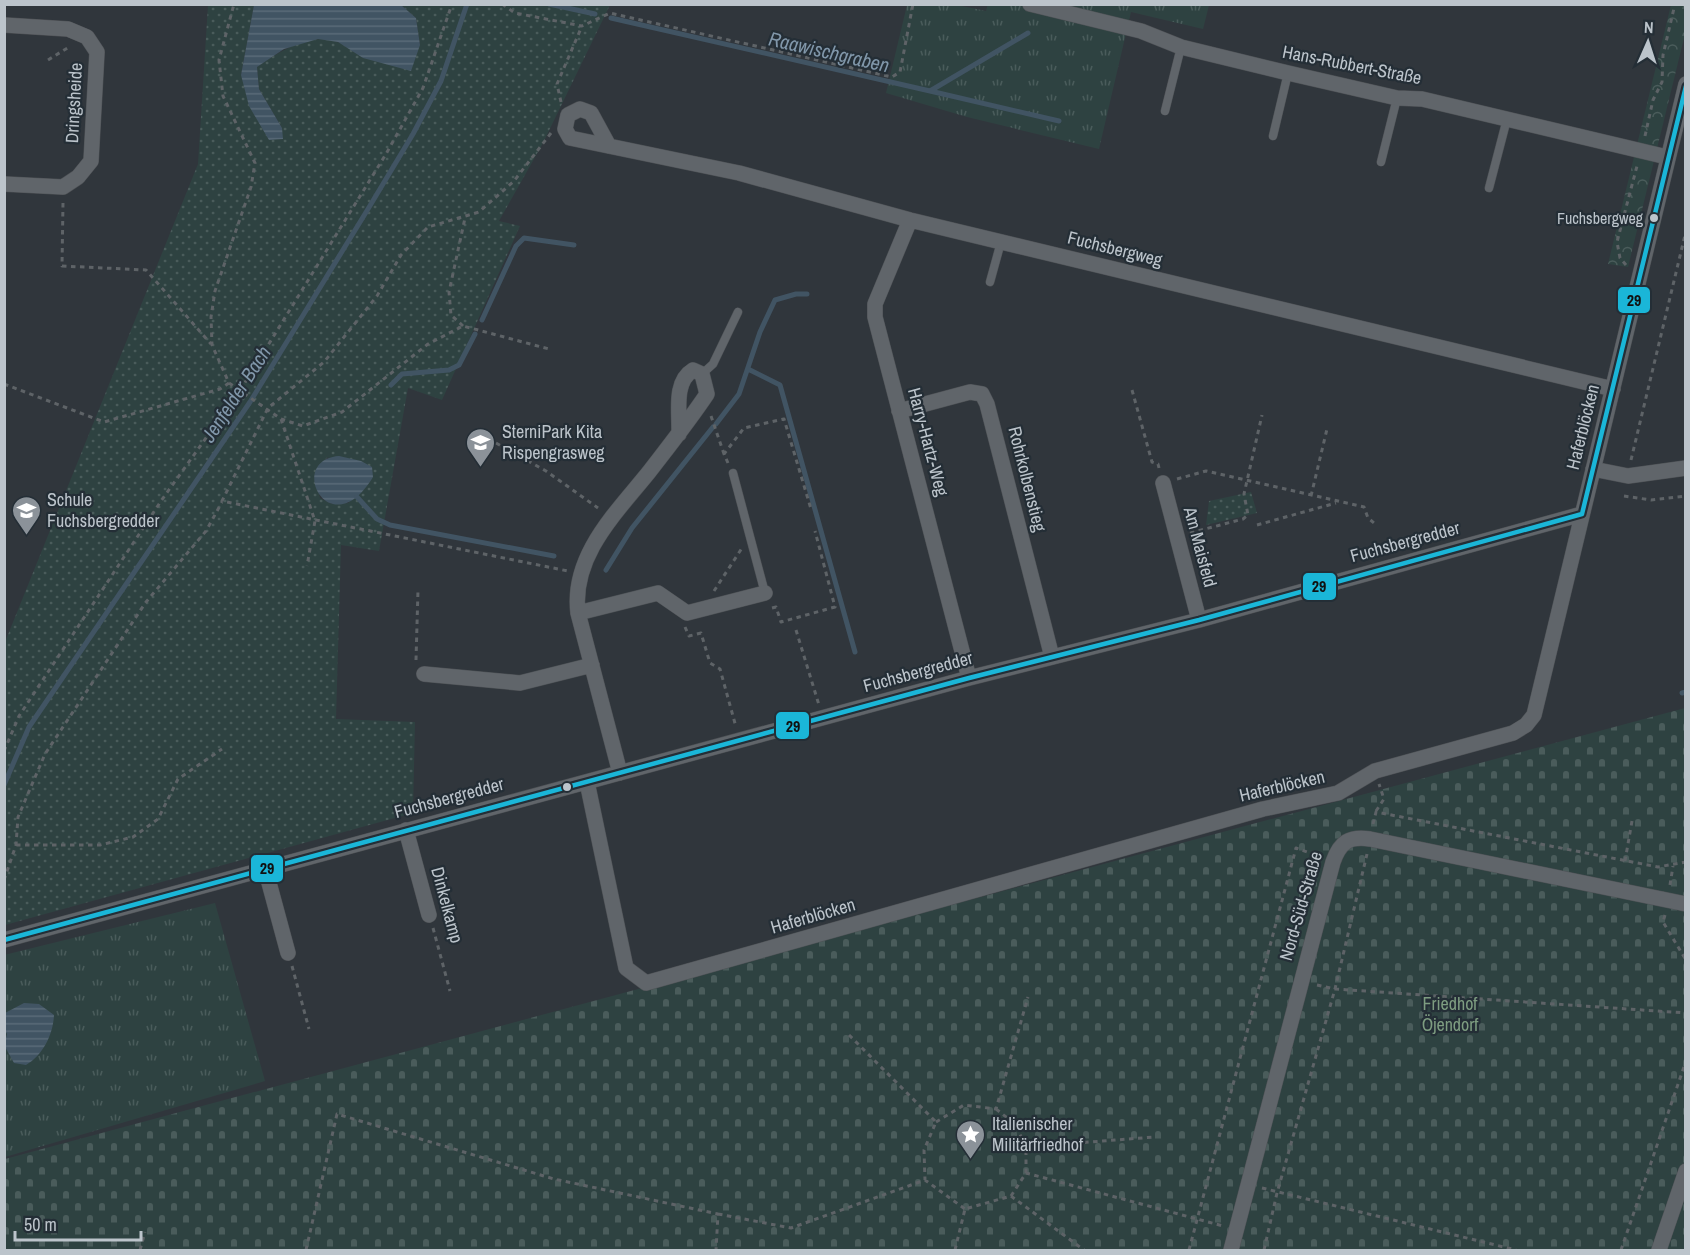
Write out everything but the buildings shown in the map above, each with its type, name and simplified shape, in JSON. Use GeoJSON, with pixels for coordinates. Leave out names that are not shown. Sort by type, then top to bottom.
{"type":"FeatureCollection","features":[{"type":"Feature","properties":{"kind":"street","name":"Hans-Rubbert-Straße"},"geometry":{"type":"LineString","coordinates":[[1030,4],[1141,31],[1181,47],[1288,73],[1396,98],[1422,99],[1667,157]]}},
{"type":"Feature","properties":{"kind":"street","name":"Dringsheide"},"geometry":{"type":"LineString","coordinates":[[4,25],[68,29],[87,38],[97,52],[91,161],[78,177],[63,187]]}},
{"type":"Feature","properties":{"kind":"street","name":"Haferblöcken"},"geometry":{"type":"LineString","coordinates":[[586,782],[626,968],[646,983],[1263,809],[1338,793],[1375,771],[1513,733],[1527,725],[1534,715],[1686,84]]}},
{"type":"Feature","properties":{"kind":"street"},"geometry":{"type":"LineString","coordinates":[[563,118],[576,110],[591,113],[609,146]]}},
{"type":"Feature","properties":{"kind":"street","name":"Fuchsbergweg"},"geometry":{"type":"LineString","coordinates":[[563,118],[570,138],[739,173],[910,220],[1613,389]]}},
{"type":"Feature","properties":{"kind":"street"},"geometry":{"type":"LineString","coordinates":[[4,184],[63,187]]}},
{"type":"Feature","properties":{"kind":"street","name":"Harry-Hartz-Weg"},"geometry":{"type":"LineString","coordinates":[[910,220],[876,304],[875,316],[969,678]]}},
{"type":"Feature","properties":{"kind":"street"},"geometry":{"type":"LineString","coordinates":[[620,773],[576,599],[581,573],[597,538],[679,434],[707,394],[702,374],[693,370],[683,376],[680,384],[679,434]]}},
{"type":"Feature","properties":{"kind":"street","name":"Rohrkolbenstieg"},"geometry":{"type":"LineString","coordinates":[[899,411],[970,392],[982,394],[987,404],[1052,657]]}},
{"type":"Feature","properties":{"kind":"street"},"geometry":{"type":"LineString","coordinates":[[1593,469],[1628,476],[1686,468]]}},
{"type":"Feature","properties":{"kind":"street","name":"Am Maisfeld"},"geometry":{"type":"LineString","coordinates":[[1163,483],[1199,620]]}},
{"type":"Feature","properties":{"kind":"street","name":"Fuchsbergredder"},"geometry":{"type":"LineString","coordinates":[[4,940],[969,678],[1199,620],[1582,514]]}},
{"type":"Feature","properties":{"kind":"street"},"geometry":{"type":"LineString","coordinates":[[578,613],[658,593],[687,613],[765,593]]}},
{"type":"Feature","properties":{"kind":"street"},"geometry":{"type":"LineString","coordinates":[[424,674],[520,683],[592,665]]}},
{"type":"Feature","properties":{"kind":"street","name":"Dinkelkamp"},"geometry":{"type":"LineString","coordinates":[[406,830],[429,915]]}},
{"type":"Feature","properties":{"kind":"street","name":"Nord-Süd-Straße"},"geometry":{"type":"LineString","coordinates":[[1231,1251],[1333,862],[1338,849],[1348,840],[1370,840],[1686,904]]}},
{"type":"Feature","properties":{"kind":"street"},"geometry":{"type":"LineString","coordinates":[[265,868],[288,952]]}},
{"type":"Feature","properties":{"kind":"street"},"geometry":{"type":"LineString","coordinates":[[1659,1251],[1686,1171]]}},
{"type":"Feature","properties":{"kind":"lane"},"geometry":{"type":"LineString","coordinates":[[1165,111],[1181,47]]}},
{"type":"Feature","properties":{"kind":"lane"},"geometry":{"type":"LineString","coordinates":[[1273,136],[1288,73]]}},
{"type":"Feature","properties":{"kind":"lane"},"geometry":{"type":"LineString","coordinates":[[1381,162],[1396,98]]}},
{"type":"Feature","properties":{"kind":"lane"},"geometry":{"type":"LineString","coordinates":[[1489,188],[1507,119]]}},
{"type":"Feature","properties":{"kind":"lane"},"geometry":{"type":"LineString","coordinates":[[990,282],[1001,242]]}},
{"type":"Feature","properties":{"kind":"lane"},"geometry":{"type":"LineString","coordinates":[[702,374],[712,364],[738,312]]}},
{"type":"Feature","properties":{"kind":"lane"},"geometry":{"type":"LineString","coordinates":[[733,473],[765,593]]}},
{"type":"Feature","properties":{"kind":"path"},"geometry":{"type":"LineString","coordinates":[[212,345],[211,317],[215,291],[251,188],[255,163],[223,96],[219,60],[234,4]]}},
{"type":"Feature","properties":{"kind":"path"},"geometry":{"type":"LineString","coordinates":[[4,751],[19,716],[162,501],[241,389],[380,164],[423,88],[452,4]]}},
{"type":"Feature","properties":{"kind":"path"},"geometry":{"type":"LineString","coordinates":[[502,4],[515,13],[582,26],[610,13],[892,77],[900,72],[913,4]]}},
{"type":"Feature","properties":{"kind":"path"},"geometry":{"type":"LineString","coordinates":[[4,880],[16,845],[18,817],[45,754],[146,602],[206,531],[268,408],[324,362],[377,296],[401,255],[428,227],[465,218],[479,212],[514,181],[563,118],[564,108],[557,84],[582,26]]}},
{"type":"Feature","properties":{"kind":"path"},"geometry":{"type":"LineString","coordinates":[[48,60],[87,38]]}},
{"type":"Feature","properties":{"kind":"path"},"geometry":{"type":"LineString","coordinates":[[63,187],[62,266],[146,270],[212,345],[229,383],[268,408],[280,419],[303,426],[342,412],[428,344],[463,326]]}},
{"type":"Feature","properties":{"kind":"path"},"geometry":{"type":"LineString","coordinates":[[465,218],[449,292],[451,315],[463,326],[549,349]]}},
{"type":"Feature","properties":{"kind":"path"},"geometry":{"type":"LineString","coordinates":[[1636,441],[1686,231]]}},
{"type":"Feature","properties":{"kind":"path"},"geometry":{"type":"LineString","coordinates":[[4,384],[104,422],[220,389],[229,383]]}},
{"type":"Feature","properties":{"kind":"path"},"geometry":{"type":"LineString","coordinates":[[1132,390],[1152,462],[1158,464],[1163,483],[1206,471],[1364,507],[1368,518],[1374,523]]}},
{"type":"Feature","properties":{"kind":"path"},"geometry":{"type":"LineString","coordinates":[[707,394],[713,400],[714,406],[710,413],[733,473]]}},
{"type":"Feature","properties":{"kind":"path"},"geometry":{"type":"LineString","coordinates":[[1177,537],[1243,519],[1248,515],[1244,494],[1262,415]]}},
{"type":"Feature","properties":{"kind":"path"},"geometry":{"type":"LineString","coordinates":[[280,419],[315,520],[307,566]]}},
{"type":"Feature","properties":{"kind":"path"},"geometry":{"type":"LineString","coordinates":[[724,454],[744,428],[784,419],[811,509]]}},
{"type":"Feature","properties":{"kind":"path"},"geometry":{"type":"LineString","coordinates":[[1311,496],[1327,429]]}},
{"type":"Feature","properties":{"kind":"path"},"geometry":{"type":"LineString","coordinates":[[496,443],[546,471],[612,518]]}},
{"type":"Feature","properties":{"kind":"path"},"geometry":{"type":"LineString","coordinates":[[1624,496],[1651,500],[1686,496]]}},
{"type":"Feature","properties":{"kind":"path"},"geometry":{"type":"LineString","coordinates":[[222,501],[581,573]]}},
{"type":"Feature","properties":{"kind":"path"},"geometry":{"type":"LineString","coordinates":[[1257,525],[1338,502]]}},
{"type":"Feature","properties":{"kind":"path"},"geometry":{"type":"LineString","coordinates":[[765,593],[772,608],[776,607],[781,622],[835,607],[815,531]]}},
{"type":"Feature","properties":{"kind":"path"},"geometry":{"type":"LineString","coordinates":[[705,608],[748,539],[752,538]]}},
{"type":"Feature","properties":{"kind":"path"},"geometry":{"type":"LineString","coordinates":[[418,590],[416,666],[424,674]]}},
{"type":"Feature","properties":{"kind":"path"},"geometry":{"type":"LineString","coordinates":[[680,608],[680,618],[689,636],[701,633],[710,663],[720,669],[739,741]]}},
{"type":"Feature","properties":{"kind":"path"},"geometry":{"type":"LineString","coordinates":[[796,630],[822,718]]}},
{"type":"Feature","properties":{"kind":"path"},"geometry":{"type":"LineString","coordinates":[[16,845],[100,845],[134,837],[158,819],[178,779],[222,749]]}},
{"type":"Feature","properties":{"kind":"path"},"geometry":{"type":"LineString","coordinates":[[1264,1251],[1277,1193],[1335,989],[1376,812],[1384,799],[1375,771]]}},
{"type":"Feature","properties":{"kind":"path"},"geometry":{"type":"LineString","coordinates":[[1376,812],[1658,867],[1686,862]]}},
{"type":"Feature","properties":{"kind":"path"},"geometry":{"type":"LineString","coordinates":[[1625,861],[1632,821]]}},
{"type":"Feature","properties":{"kind":"path"},"geometry":{"type":"LineString","coordinates":[[1189,1251],[1296,848],[1333,862]]}},
{"type":"Feature","properties":{"kind":"path","name":"Dinkelkamp"},"geometry":{"type":"LineString","coordinates":[[429,915],[450,991]]}},
{"type":"Feature","properties":{"kind":"path"},"geometry":{"type":"LineString","coordinates":[[288,952],[309,1029]]}},
{"type":"Feature","properties":{"kind":"path"},"geometry":{"type":"LineString","coordinates":[[1300,981],[1335,989],[1686,1013]]}},
{"type":"Feature","properties":{"kind":"path"},"geometry":{"type":"LineString","coordinates":[[996,1109],[1028,998]]}},
{"type":"Feature","properties":{"kind":"path"},"geometry":{"type":"LineString","coordinates":[[849,1035],[936,1122]]}},
{"type":"Feature","properties":{"kind":"path"},"geometry":{"type":"LineString","coordinates":[[1621,1251],[1686,1061]]}},
{"type":"Feature","properties":{"kind":"path"},"geometry":{"type":"LineString","coordinates":[[925,1180],[924,1150],[936,1122],[964,1105],[996,1109],[1015,1124],[1026,1148],[1026,1173],[1011,1196],[965,1209]]}},
{"type":"Feature","properties":{"kind":"path"},"geometry":{"type":"LineString","coordinates":[[306,1251],[337,1114],[554,1179],[791,1228],[925,1180]]}},
{"type":"Feature","properties":{"kind":"path"},"geometry":{"type":"LineString","coordinates":[[1026,1148],[1154,1137]]}},
{"type":"Feature","properties":{"kind":"path"},"geometry":{"type":"LineString","coordinates":[[1026,1173],[1236,1230]]}},
{"type":"Feature","properties":{"kind":"path"},"geometry":{"type":"LineString","coordinates":[[925,1180],[965,1209]]}},
{"type":"Feature","properties":{"kind":"path"},"geometry":{"type":"LineString","coordinates":[[1248,1184],[1516,1251]]}},
{"type":"Feature","properties":{"kind":"path"},"geometry":{"type":"LineString","coordinates":[[1011,1196],[1084,1251]]}},
{"type":"Feature","properties":{"kind":"path"},"geometry":{"type":"LineString","coordinates":[[956,1251],[965,1209]]}},
{"type":"Feature","properties":{"kind":"path"},"geometry":{"type":"LineString","coordinates":[[716,1251],[718,1214]]}},
{"type":"Feature","properties":{"kind":"path"},"geometry":{"type":"LineString","coordinates":[[140,1251],[145,1232]]}},
{"type":"Feature","properties":{"kind":"green space"},"geometry":{"type":"Polygon","coordinates":[[[988,4],[1209,5],[1203,29],[1131,12],[1099,149],[967,117],[886,93],[907,5],[957,5],[986,11],[988,4]]]}},
{"type":"Feature","properties":{"kind":"green space"},"geometry":{"type":"Polygon","coordinates":[[[208,5],[254,5],[241,75],[282,128],[259,89],[257,67],[296,44],[318,39],[329,40],[340,43],[363,58],[420,45],[416,18],[401,5],[610,5],[543,143],[499,221],[520,226],[442,400],[408,388],[379,551],[341,545],[336,719],[415,722],[413,813],[5,925],[5,642],[198,164],[208,5]],[[328,457],[320,466],[317,476],[320,498],[332,504],[349,503],[328,457]]]}},
{"type":"Feature","properties":{"kind":"green space"},"geometry":{"type":"Polygon","coordinates":[[[1671,5],[1685,5],[1685,34],[1628,267],[1608,264],[1671,5]]]}},
{"type":"Feature","properties":{"kind":"green space"},"geometry":{"type":"Polygon","coordinates":[[[1251,492],[1257,513],[1206,525],[1209,501],[1251,492]]]}},
{"type":"Feature","properties":{"kind":"green space","name":"Friedhof Öjendorf"},"geometry":{"type":"Polygon","coordinates":[[[1685,708],[1685,1250],[5,1250],[5,1159],[1685,708]]]}},
{"type":"Feature","properties":{"kind":"green space"},"geometry":{"type":"Polygon","coordinates":[[[215,903],[265,1081],[5,1157],[4,955],[215,903]]]}},
{"type":"Feature","properties":{"kind":"water"},"geometry":{"type":"Polygon","coordinates":[[[254,5],[401,5],[416,18],[420,45],[411,71],[363,58],[338,42],[318,39],[284,49],[257,67],[259,89],[282,128],[283,139],[269,140],[249,106],[241,75],[254,5]]]}},
{"type":"Feature","properties":{"kind":"water"},"geometry":{"type":"Polygon","coordinates":[[[339,456],[361,461],[372,467],[373,477],[357,497],[342,504],[329,503],[320,495],[315,483],[315,471],[323,461],[339,456]]]}},
{"type":"Feature","properties":{"kind":"water"},"geometry":{"type":"Polygon","coordinates":[[[24,1003],[39,1004],[54,1015],[52,1030],[46,1044],[26,1065],[14,1063],[4,1045],[7,1034],[5,1013],[24,1003]]]}},
{"type":"Feature","properties":{"kind":"waterway","name":"Jenfelder Bach"},"geometry":{"type":"LineString","coordinates":[[4,785],[29,727],[250,402],[413,134],[441,81],[467,4]]}},
{"type":"Feature","properties":{"kind":"waterway","name":"Raawischgraben"},"geometry":{"type":"LineString","coordinates":[[549,4],[595,14]]}},
{"type":"Feature","properties":{"kind":"waterway","name":"Raawischgraben"},"geometry":{"type":"LineString","coordinates":[[611,18],[930,91],[1028,33]]}},
{"type":"Feature","properties":{"kind":"waterway"},"geometry":{"type":"LineString","coordinates":[[930,91],[1059,121]]}},
{"type":"Feature","properties":{"kind":"waterway"},"geometry":{"type":"LineString","coordinates":[[482,320],[516,246],[524,238],[574,245]]}},
{"type":"Feature","properties":{"kind":"waterway"},"geometry":{"type":"LineString","coordinates":[[716,424],[739,394],[760,332],[775,300],[796,294],[807,294]]}},
{"type":"Feature","properties":{"kind":"waterway"},"geometry":{"type":"LineString","coordinates":[[391,385],[402,374],[449,370],[459,365],[475,334]]}},
{"type":"Feature","properties":{"kind":"waterway"},"geometry":{"type":"LineString","coordinates":[[748,369],[780,385],[855,652]]}},
{"type":"Feature","properties":{"kind":"waterway"},"geometry":{"type":"LineString","coordinates":[[606,570],[632,528],[713,427]]}},
{"type":"Feature","properties":{"kind":"waterway"},"geometry":{"type":"LineString","coordinates":[[357,497],[377,519],[390,525],[554,556]]}},
{"type":"Feature","properties":{"kind":"waterway"},"geometry":{"type":"LineString","coordinates":[[1682,693],[1686,692]]}},
{"type":"Feature","properties":{"kind":"transit line","name":"29"},"geometry":{"type":"LineString","coordinates":[[1582,514],[1686,86]]}},
{"type":"Feature","properties":{"kind":"transit line","name":"29"},"geometry":{"type":"LineString","coordinates":[[4,940],[969,678],[1199,620],[1582,514]]}},
{"type":"Feature","properties":{"kind":"place","name":"Fuchsbergweg"},"geometry":{"type":"Point","coordinates":[1654,218]}},
{"type":"Feature","properties":{"kind":"place","name":"SterniPark Kita Rispengrasweg"},"geometry":{"type":"Point","coordinates":[481,468]}},
{"type":"Feature","properties":{"kind":"place","name":"Schule Fuchsbergredder"},"geometry":{"type":"Point","coordinates":[26,536]}},
{"type":"Feature","properties":{"kind":"place","name":"Italienischer Militärfriedhof"},"geometry":{"type":"Point","coordinates":[971,1160]}}]}
